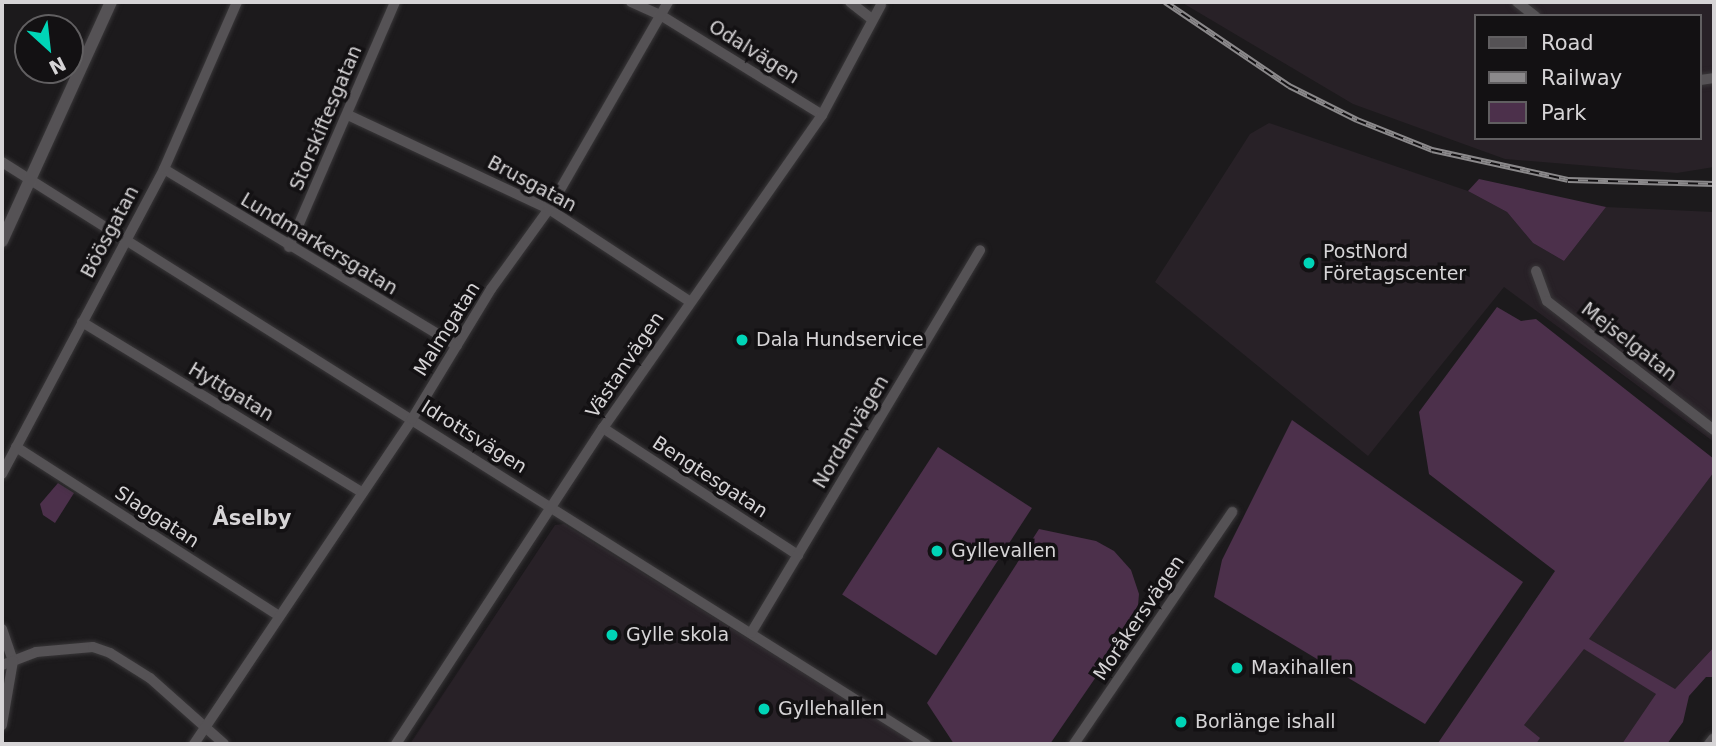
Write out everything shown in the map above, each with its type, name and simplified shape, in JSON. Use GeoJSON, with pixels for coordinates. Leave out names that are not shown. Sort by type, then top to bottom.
{"type":"FeatureCollection","features":[{"type":"Feature","properties":{"kind":"street"},"geometry":{"type":"LineString","coordinates":[[2,242],[111,2]]}},
{"type":"Feature","properties":{"kind":"street","name":"Böösgatan"},"geometry":{"type":"LineString","coordinates":[[2,474],[164,169],[237,2]]}},
{"type":"Feature","properties":{"kind":"street","name":"Storskiftesgatan"},"geometry":{"type":"LineString","coordinates":[[289,247],[395,2]]}},
{"type":"Feature","properties":{"kind":"street","name":"Odalvägen"},"geometry":{"type":"LineString","coordinates":[[631,2],[662,16],[822,115]]}},
{"type":"Feature","properties":{"kind":"street","name":"Malmgatan"},"geometry":{"type":"LineString","coordinates":[[194,744],[549,209],[668,2]]}},
{"type":"Feature","properties":{"kind":"street"},"geometry":{"type":"LineString","coordinates":[[850,2],[872,19]]}},
{"type":"Feature","properties":{"kind":"street"},"geometry":{"type":"LineString","coordinates":[[1517,2],[1532,14]]}},
{"type":"Feature","properties":{"kind":"street","name":"Västanvägen"},"geometry":{"type":"LineString","coordinates":[[396,744],[603,428],[822,115],[881,5]]}},
{"type":"Feature","properties":{"kind":"street","name":"Brusgatan"},"geometry":{"type":"LineString","coordinates":[[348,115],[549,209],[690,301]]}},
{"type":"Feature","properties":{"kind":"street","name":"Idrottsvägen"},"geometry":{"type":"LineString","coordinates":[[2,162],[926,744]]}},
{"type":"Feature","properties":{"kind":"street","name":"Lundmarkersgatan"},"geometry":{"type":"LineString","coordinates":[[164,169],[289,247],[457,346]]}},
{"type":"Feature","properties":{"kind":"street","name":"Nordanvägen"},"geometry":{"type":"LineString","coordinates":[[751,633],[981,250]]}},
{"type":"Feature","properties":{"kind":"street","name":"Mejselgatan"},"geometry":{"type":"LineString","coordinates":[[1536,271],[1547,301],[1714,430]]}},
{"type":"Feature","properties":{"kind":"street","name":"Hyttgatan"},"geometry":{"type":"LineString","coordinates":[[82,322],[362,492]]}},
{"type":"Feature","properties":{"kind":"street","name":"Bengtesgatan"},"geometry":{"type":"LineString","coordinates":[[603,428],[798,555]]}},
{"type":"Feature","properties":{"kind":"street","name":"Slaggatan"},"geometry":{"type":"LineString","coordinates":[[16,447],[279,616]]}},
{"type":"Feature","properties":{"kind":"street","name":"Moråkersvägen"},"geometry":{"type":"LineString","coordinates":[[1074,744],[1232,512]]}},
{"type":"Feature","properties":{"kind":"street"},"geometry":{"type":"LineString","coordinates":[[2,629],[13,661],[2,725]]}},
{"type":"Feature","properties":{"kind":"street"},"geometry":{"type":"LineString","coordinates":[[2,665],[36,652],[93,647],[150,678],[224,744]]}},
{"type":"Feature","properties":{"kind":"street"},"geometry":{"type":"LineString","coordinates":[[1710,744],[1714,739]]}},
{"type":"Feature","properties":{"kind":"shaded area"},"geometry":{"type":"Polygon","coordinates":[[[1181,2],[1714,2],[1714,167],[1677,173],[1505,159],[1353,104],[1181,2]]]}},
{"type":"Feature","properties":{"kind":"shaded area"},"geometry":{"type":"Polygon","coordinates":[[[1269,123],[1468,191],[1507,212],[1533,243],[1564,261],[1606,207],[1714,212],[1714,442],[1504,287],[1368,456],[1155,282],[1250,134],[1269,123]]]}},
{"type":"Feature","properties":{"kind":"shaded area"},"geometry":{"type":"Polygon","coordinates":[[[1714,472],[1714,647],[1675,689],[1638,744],[1507,744],[1714,472]]]}},
{"type":"Feature","properties":{"kind":"shaded area","name":"Gylle skola"},"geometry":{"type":"Polygon","coordinates":[[[564,524],[917,744],[410,744],[555,525],[564,524]]]}},
{"type":"Feature","properties":{"kind":"green space"},"geometry":{"type":"Polygon","coordinates":[[[1479,179],[1606,207],[1564,261],[1533,243],[1507,212],[1468,191],[1479,179]]]}},
{"type":"Feature","properties":{"kind":"green space"},"geometry":{"type":"Polygon","coordinates":[[[1497,307],[1521,321],[1536,319],[1714,459],[1714,472],[1589,639],[1675,689],[1714,647],[1714,677],[1706,677],[1689,696],[1683,722],[1667,744],[1622,744],[1656,694],[1584,649],[1524,725],[1540,738],[1536,744],[1438,743],[1555,571],[1429,474],[1419,412],[1497,307]]]}},
{"type":"Feature","properties":{"kind":"green space"},"geometry":{"type":"Polygon","coordinates":[[[1292,420],[1523,582],[1425,724],[1214,597],[1222,560],[1292,420]]]}},
{"type":"Feature","properties":{"kind":"green space","name":"Gyllevallen"},"geometry":{"type":"Polygon","coordinates":[[[938,447],[1032,508],[936,656],[842,595],[938,447]]]}},
{"type":"Feature","properties":{"kind":"green space"},"geometry":{"type":"Polygon","coordinates":[[[58,483],[74,493],[55,523],[43,515],[40,504],[58,483]]]}},
{"type":"Feature","properties":{"kind":"green space"},"geometry":{"type":"Polygon","coordinates":[[[1039,529],[1096,541],[1114,551],[1131,570],[1139,594],[1137,617],[1050,744],[954,744],[927,703],[1039,529]]]}},
{"type":"Feature","properties":{"kind":"railway"},"geometry":{"type":"LineString","coordinates":[[1165,2],[1289,86],[1357,120],[1432,150],[1568,180],[1714,184]]}},
{"type":"Feature","properties":{"kind":"place","name":"PostNord Företagscenter"},"geometry":{"type":"Point","coordinates":[1309,263]}},
{"type":"Feature","properties":{"kind":"place","name":"Dala Hundservice"},"geometry":{"type":"Point","coordinates":[742,340]}},
{"type":"Feature","properties":{"kind":"place","name":"Gyllevallen"},"geometry":{"type":"Point","coordinates":[937,551]}},
{"type":"Feature","properties":{"kind":"place","name":"Gylle skola"},"geometry":{"type":"Point","coordinates":[612,635]}},
{"type":"Feature","properties":{"kind":"place","name":"Maxihallen"},"geometry":{"type":"Point","coordinates":[1237,668]}},
{"type":"Feature","properties":{"kind":"place","name":"Gyllehallen"},"geometry":{"type":"Point","coordinates":[764,709]}},
{"type":"Feature","properties":{"kind":"place","name":"Borlänge ishall"},"geometry":{"type":"Point","coordinates":[1181,722]}},
{"type":"Feature","properties":{"kind":"district","name":"Åselby"},"geometry":{"type":"Point","coordinates":[252,518]}}]}
